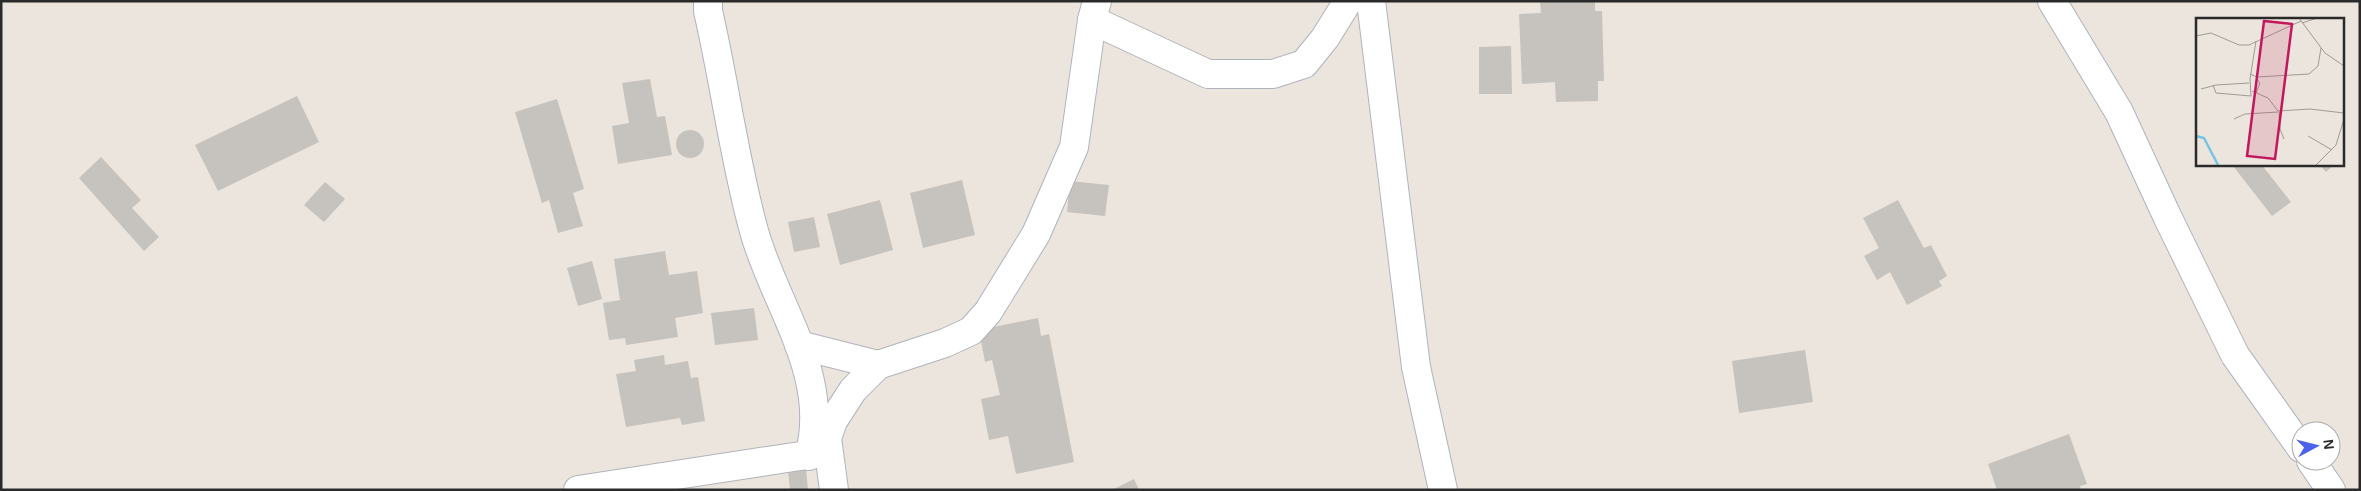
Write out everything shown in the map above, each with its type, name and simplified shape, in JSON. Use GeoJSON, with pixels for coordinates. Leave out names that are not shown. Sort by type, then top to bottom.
{"type":"FeatureCollection","features":[{"type":"Feature","properties":{"kind":"street"},"geometry":{"type":"LineString","coordinates":[[708,1],[708,11],[754,232],[777,297],[799,345],[811,381],[815,416],[814,439],[834,490]]}},
{"type":"Feature","properties":{"kind":"street"},"geometry":{"type":"LineString","coordinates":[[818,453],[827,438],[836,415],[853,390],[878,365],[945,344],[970,331],[988,312],[1004,289],[1036,234],[1074,147],[1094,11],[1208,74],[1273,74],[1304,64],[1324,38],[1348,1]]}},
{"type":"Feature","properties":{"kind":"street"},"geometry":{"type":"LineString","coordinates":[[1371,1],[1416,367],[1443,490]]}},
{"type":"Feature","properties":{"kind":"street"},"geometry":{"type":"LineString","coordinates":[[2052,1],[2118,112],[2235,355],[2291,434]]}},
{"type":"Feature","properties":{"kind":"street"},"geometry":{"type":"LineString","coordinates":[[799,345],[878,365]]}},
{"type":"Feature","properties":{"kind":"street"},"geometry":{"type":"LineString","coordinates":[[578,490],[818,453]]}},
{"type":"Feature","properties":{"kind":"street"},"geometry":{"type":"LineString","coordinates":[[2318,471],[2331,490]]}},
{"type":"Feature","properties":{"kind":"building"},"geometry":{"type":"Polygon","coordinates":[[[1595,1],[1595,11],[1602,11],[1604,81],[1598,81],[1598,101],[1556,102],[1555,82],[1522,84],[1519,14],[1541,13],[1540,2],[1595,1]]]}},
{"type":"Feature","properties":{"kind":"building"},"geometry":{"type":"Polygon","coordinates":[[[1511,46],[1512,94],[1479,94],[1479,47],[1511,46]]]}},
{"type":"Feature","properties":{"kind":"building"},"geometry":{"type":"Polygon","coordinates":[[[650,79],[657,117],[665,116],[672,155],[618,164],[612,126],[629,123],[622,83],[650,79]]]}},
{"type":"Feature","properties":{"kind":"building"},"geometry":{"type":"Polygon","coordinates":[[[297,96],[319,142],[218,191],[195,145],[297,96]]]}},
{"type":"Feature","properties":{"kind":"building"},"geometry":{"type":"Polygon","coordinates":[[[557,99],[584,189],[573,193],[583,226],[558,233],[549,200],[542,203],[515,112],[557,99]]]}},
{"type":"Feature","properties":{"kind":"building"},"geometry":{"type":"Polygon","coordinates":[[[690,130],[700,134],[704,144],[700,154],[690,158],[680,154],[676,144],[680,134],[690,130]]]}},
{"type":"Feature","properties":{"kind":"building"},"geometry":{"type":"Polygon","coordinates":[[[101,157],[141,200],[132,208],[159,237],[144,251],[79,178],[101,157]]]}},
{"type":"Feature","properties":{"kind":"building"},"geometry":{"type":"Polygon","coordinates":[[[2262,165],[2291,202],[2272,216],[2233,166],[2262,165]]]}},
{"type":"Feature","properties":{"kind":"building"},"geometry":{"type":"Polygon","coordinates":[[[2320,165],[2334,165],[2326,172],[2320,165]]]}},
{"type":"Feature","properties":{"kind":"building"},"geometry":{"type":"Polygon","coordinates":[[[962,180],[975,235],[923,248],[910,193],[962,180]]]}},
{"type":"Feature","properties":{"kind":"building"},"geometry":{"type":"Polygon","coordinates":[[[1070,181],[1109,185],[1105,216],[1067,212],[1070,181]]]}},
{"type":"Feature","properties":{"kind":"building"},"geometry":{"type":"Polygon","coordinates":[[[325,182],[345,199],[324,222],[304,205],[325,182]]]}},
{"type":"Feature","properties":{"kind":"building"},"geometry":{"type":"Polygon","coordinates":[[[880,200],[893,250],[840,265],[827,214],[880,200]]]}},
{"type":"Feature","properties":{"kind":"building"},"geometry":{"type":"Polygon","coordinates":[[[1898,200],[1924,248],[1931,245],[1947,276],[1939,281],[1942,286],[1907,305],[1890,272],[1877,280],[1864,256],[1879,248],[1863,218],[1898,200]]]}},
{"type":"Feature","properties":{"kind":"building"},"geometry":{"type":"Polygon","coordinates":[[[814,217],[820,247],[794,252],[788,222],[814,217]]]}},
{"type":"Feature","properties":{"kind":"building"},"geometry":{"type":"Polygon","coordinates":[[[665,251],[669,275],[697,271],[703,313],[675,318],[678,337],[626,345],[625,338],[609,340],[603,303],[620,300],[614,259],[665,251]]]}},
{"type":"Feature","properties":{"kind":"building"},"geometry":{"type":"Polygon","coordinates":[[[592,261],[602,299],[578,306],[567,268],[592,261]]]}},
{"type":"Feature","properties":{"kind":"building"},"geometry":{"type":"Polygon","coordinates":[[[754,308],[758,340],[715,345],[711,313],[754,308]]]}},
{"type":"Feature","properties":{"kind":"building"},"geometry":{"type":"Polygon","coordinates":[[[1038,318],[1041,336],[1049,334],[1074,462],[1016,474],[1008,436],[989,440],[981,399],[1000,395],[992,360],[985,362],[979,330],[1038,318]]]}},
{"type":"Feature","properties":{"kind":"building"},"geometry":{"type":"Polygon","coordinates":[[[1805,350],[1813,402],[1739,413],[1732,361],[1805,350]]]}},
{"type":"Feature","properties":{"kind":"building"},"geometry":{"type":"Polygon","coordinates":[[[664,355],[665,365],[688,361],[691,378],[698,377],[705,421],[682,425],[680,418],[626,427],[616,374],[636,371],[634,360],[664,355]]]}},
{"type":"Feature","properties":{"kind":"building"},"geometry":{"type":"Polygon","coordinates":[[[2069,434],[2087,484],[2080,486],[2081,490],[1997,490],[1988,464],[2069,434]]]}},
{"type":"Feature","properties":{"kind":"building"},"geometry":{"type":"Polygon","coordinates":[[[805,459],[808,490],[790,490],[787,461],[805,459]]]}},
{"type":"Feature","properties":{"kind":"building"},"geometry":{"type":"Polygon","coordinates":[[[1134,479],[1139,490],[1112,490],[1134,479]]]}}]}
